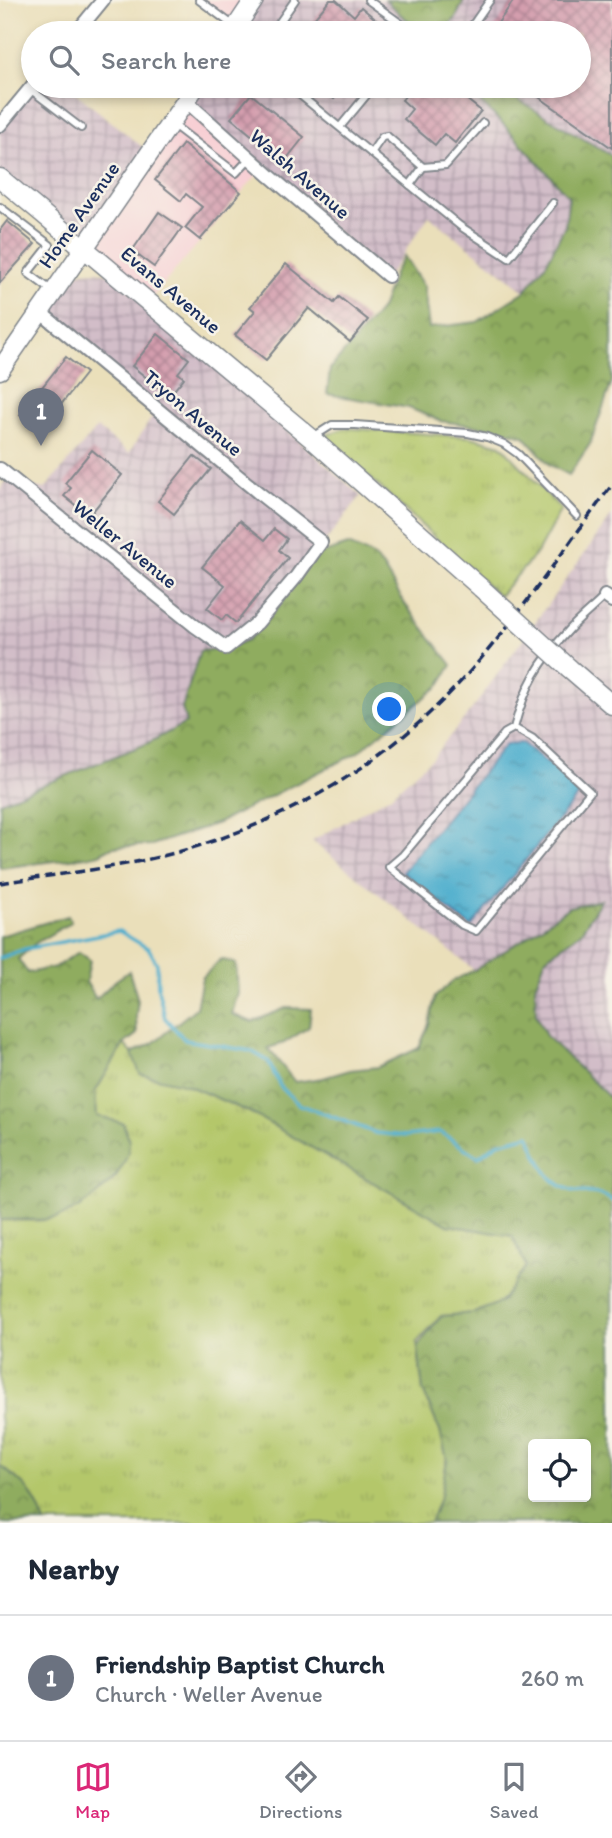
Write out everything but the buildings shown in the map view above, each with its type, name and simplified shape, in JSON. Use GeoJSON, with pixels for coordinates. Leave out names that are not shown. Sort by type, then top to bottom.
{"type":"FeatureCollection","features":[{"type":"Feature","properties":{"kind":"street"},"geometry":{"type":"LineString","coordinates":[[86,21],[103,0]]}},
{"type":"Feature","properties":{"kind":"street"},"geometry":{"type":"LineString","coordinates":[[240,21],[254,0]]}},
{"type":"Feature","properties":{"kind":"street"},"geometry":{"type":"LineString","coordinates":[[0,125],[23,98]]}},
{"type":"Feature","properties":{"kind":"street","name":"Home Avenue"},"geometry":{"type":"LineString","coordinates":[[3,359],[40,312],[188,98]]}},
{"type":"Feature","properties":{"kind":"street","name":"Walsh Avenue"},"geometry":{"type":"LineString","coordinates":[[186,102],[388,276]]}},
{"type":"Feature","properties":{"kind":"street","name":"Evans Avenue"},"geometry":{"type":"LineString","coordinates":[[2,183],[85,248],[311,438],[612,705]]}},
{"type":"Feature","properties":{"kind":"street","name":"Tryon Avenue"},"geometry":{"type":"LineString","coordinates":[[40,312],[321,542],[257,624],[226,648]]}},
{"type":"Feature","properties":{"kind":"street","name":"Weller Avenue"},"geometry":{"type":"LineString","coordinates":[[0,469],[226,648]]}},
{"type":"Feature","properties":{"kind":"lane"},"geometry":{"type":"LineString","coordinates":[[199,0],[224,21]]}},
{"type":"Feature","properties":{"kind":"lane"},"geometry":{"type":"LineString","coordinates":[[281,21],[296,0]]}},
{"type":"Feature","properties":{"kind":"lane"},"geometry":{"type":"LineString","coordinates":[[368,0],[397,21]]}},
{"type":"Feature","properties":{"kind":"lane"},"geometry":{"type":"LineString","coordinates":[[475,21],[490,0]]}},
{"type":"Feature","properties":{"kind":"lane"},"geometry":{"type":"LineString","coordinates":[[45,98],[81,128]]}},
{"type":"Feature","properties":{"kind":"lane"},"geometry":{"type":"LineString","coordinates":[[304,98],[460,226],[509,258],[553,203]]}},
{"type":"Feature","properties":{"kind":"lane"},"geometry":{"type":"LineString","coordinates":[[340,127],[364,98]]}},
{"type":"Feature","properties":{"kind":"lane"},"geometry":{"type":"LineString","coordinates":[[171,123],[236,173],[250,158]]}},
{"type":"Feature","properties":{"kind":"lane"},"geometry":{"type":"LineString","coordinates":[[371,153],[382,136],[387,136],[423,167],[446,165],[484,123]]}},
{"type":"Feature","properties":{"kind":"lane"},"geometry":{"type":"LineString","coordinates":[[410,185],[423,167]]}},
{"type":"Feature","properties":{"kind":"lane"},"geometry":{"type":"LineString","coordinates":[[0,207],[50,244],[28,273],[54,292]]}},
{"type":"Feature","properties":{"kind":"lane"},"geometry":{"type":"LineString","coordinates":[[311,438],[332,425],[468,433],[487,437],[518,454],[577,516]]}},
{"type":"Feature","properties":{"kind":"lane"},"geometry":{"type":"LineString","coordinates":[[514,728],[532,738],[590,792],[476,931],[462,925],[389,867],[403,855],[505,733],[514,728],[522,699],[536,668],[570,628],[609,599]]}},
{"type":"Feature","properties":{"kind":"shaded area"},"geometry":{"type":"Polygon","coordinates":[[[199,0],[254,0],[240,21],[228,21],[199,0]]]}},
{"type":"Feature","properties":{"kind":"shaded area"},"geometry":{"type":"Polygon","coordinates":[[[254,0],[612,0],[612,156],[516,98],[591,98],[591,21],[240,21],[254,0]]]}},
{"type":"Feature","properties":{"kind":"shaded area"},"geometry":{"type":"Polygon","coordinates":[[[23,98],[82,98],[150,153],[85,248],[0,178],[0,125],[23,98]]]}},
{"type":"Feature","properties":{"kind":"shaded area"},"geometry":{"type":"Polygon","coordinates":[[[188,98],[476,98],[569,197],[565,226],[547,262],[525,291],[429,216],[388,276],[186,101],[188,98]]]}},
{"type":"Feature","properties":{"kind":"shaded area"},"geometry":{"type":"Polygon","coordinates":[[[186,101],[262,169],[149,301],[85,248],[186,101]]]}},
{"type":"Feature","properties":{"kind":"shaded area"},"geometry":{"type":"Polygon","coordinates":[[[98,271],[114,276],[361,496],[281,604],[248,640],[233,646],[217,634],[212,650],[200,652],[186,722],[146,744],[0,802],[0,490],[6,481],[45,489],[97,428],[129,453],[154,414],[47,314],[80,272],[98,271]]]}},
{"type":"Feature","properties":{"kind":"shaded area"},"geometry":{"type":"Polygon","coordinates":[[[612,515],[612,1100],[546,1036],[536,1015],[535,986],[546,958],[581,932],[600,901],[527,937],[474,970],[312,841],[390,796],[431,759],[476,704],[612,515]]]}},
{"type":"Feature","properties":{"kind":"green space"},"geometry":{"type":"Polygon","coordinates":[[[386,0],[464,0],[453,21],[410,21],[386,0]]]}},
{"type":"Feature","properties":{"kind":"green space"},"geometry":{"type":"Polygon","coordinates":[[[476,98],[516,98],[612,156],[612,382],[590,444],[569,475],[550,465],[524,436],[498,429],[440,421],[409,408],[327,394],[330,369],[381,309],[395,271],[404,256],[424,287],[429,328],[477,322],[525,291],[547,262],[565,226],[569,197],[476,98]]]}},
{"type":"Feature","properties":{"kind":"green space"},"geometry":{"type":"Polygon","coordinates":[[[344,428],[471,437],[501,445],[561,509],[537,553],[499,596],[324,436],[344,428]]]}},
{"type":"Feature","properties":{"kind":"green space"},"geometry":{"type":"Polygon","coordinates":[[[348,545],[373,556],[383,567],[405,604],[452,665],[439,686],[357,753],[218,823],[152,845],[112,847],[86,857],[0,868],[0,802],[146,744],[186,723],[182,708],[200,651],[226,648],[248,640],[281,604],[314,556],[348,545]]]}},
{"type":"Feature","properties":{"kind":"green space"},"geometry":{"type":"Polygon","coordinates":[[[601,900],[581,932],[546,958],[535,986],[536,1015],[546,1036],[612,1100],[612,1523],[430,1523],[441,1495],[447,1460],[440,1431],[423,1391],[418,1346],[441,1316],[474,1313],[501,1302],[526,1266],[512,1236],[448,1225],[249,1112],[187,1085],[140,1074],[132,1053],[153,1043],[196,1008],[202,978],[221,959],[236,964],[238,993],[232,1014],[252,1022],[286,1008],[311,1009],[309,1027],[284,1043],[268,1048],[295,1082],[378,1067],[419,1048],[429,1024],[435,997],[453,981],[527,937],[569,907],[601,900]]]}},
{"type":"Feature","properties":{"kind":"green space"},"geometry":{"type":"Polygon","coordinates":[[[68,916],[71,922],[36,943],[18,959],[28,973],[55,967],[79,952],[90,960],[86,982],[96,999],[129,971],[138,1000],[137,1034],[124,1044],[95,1092],[97,1116],[123,1123],[129,1142],[127,1156],[112,1181],[74,1210],[49,1219],[0,1220],[0,936],[68,916]]]}},
{"type":"Feature","properties":{"kind":"green space"},"geometry":{"type":"Polygon","coordinates":[[[124,1044],[132,1053],[141,1074],[187,1085],[249,1112],[448,1225],[512,1235],[526,1266],[501,1302],[474,1313],[441,1316],[417,1342],[423,1391],[440,1431],[447,1460],[441,1495],[430,1523],[45,1523],[28,1490],[0,1467],[0,1220],[51,1219],[70,1213],[117,1176],[123,1123],[97,1117],[95,1092],[124,1044]]]}},
{"type":"Feature","properties":{"kind":"green space"},"geometry":{"type":"Polygon","coordinates":[[[0,1466],[28,1490],[45,1523],[0,1523],[0,1466]]]}},
{"type":"Feature","properties":{"kind":"water"},"geometry":{"type":"Polygon","coordinates":[[[522,743],[582,791],[471,927],[402,872],[506,744],[522,743]]]}},
{"type":"Feature","properties":{"kind":"waterway"},"geometry":{"type":"LineString","coordinates":[[0,958],[25,949],[119,931],[149,949],[157,964],[158,989],[165,1018],[185,1040],[251,1051],[268,1061],[280,1086],[298,1104],[376,1133],[406,1136],[440,1132],[478,1157],[498,1143],[529,1135],[542,1164],[560,1186],[605,1196],[612,1201]]}},
{"type":"Feature","properties":{"kind":"railway"},"geometry":{"type":"LineString","coordinates":[[0,883],[156,858],[215,841],[286,811],[352,774],[413,728],[488,651],[612,485]]}},
{"type":"Feature","properties":{"kind":"place","name":"Friendship Baptist Church"},"geometry":{"type":"Point","coordinates":[41,446]}}]}
